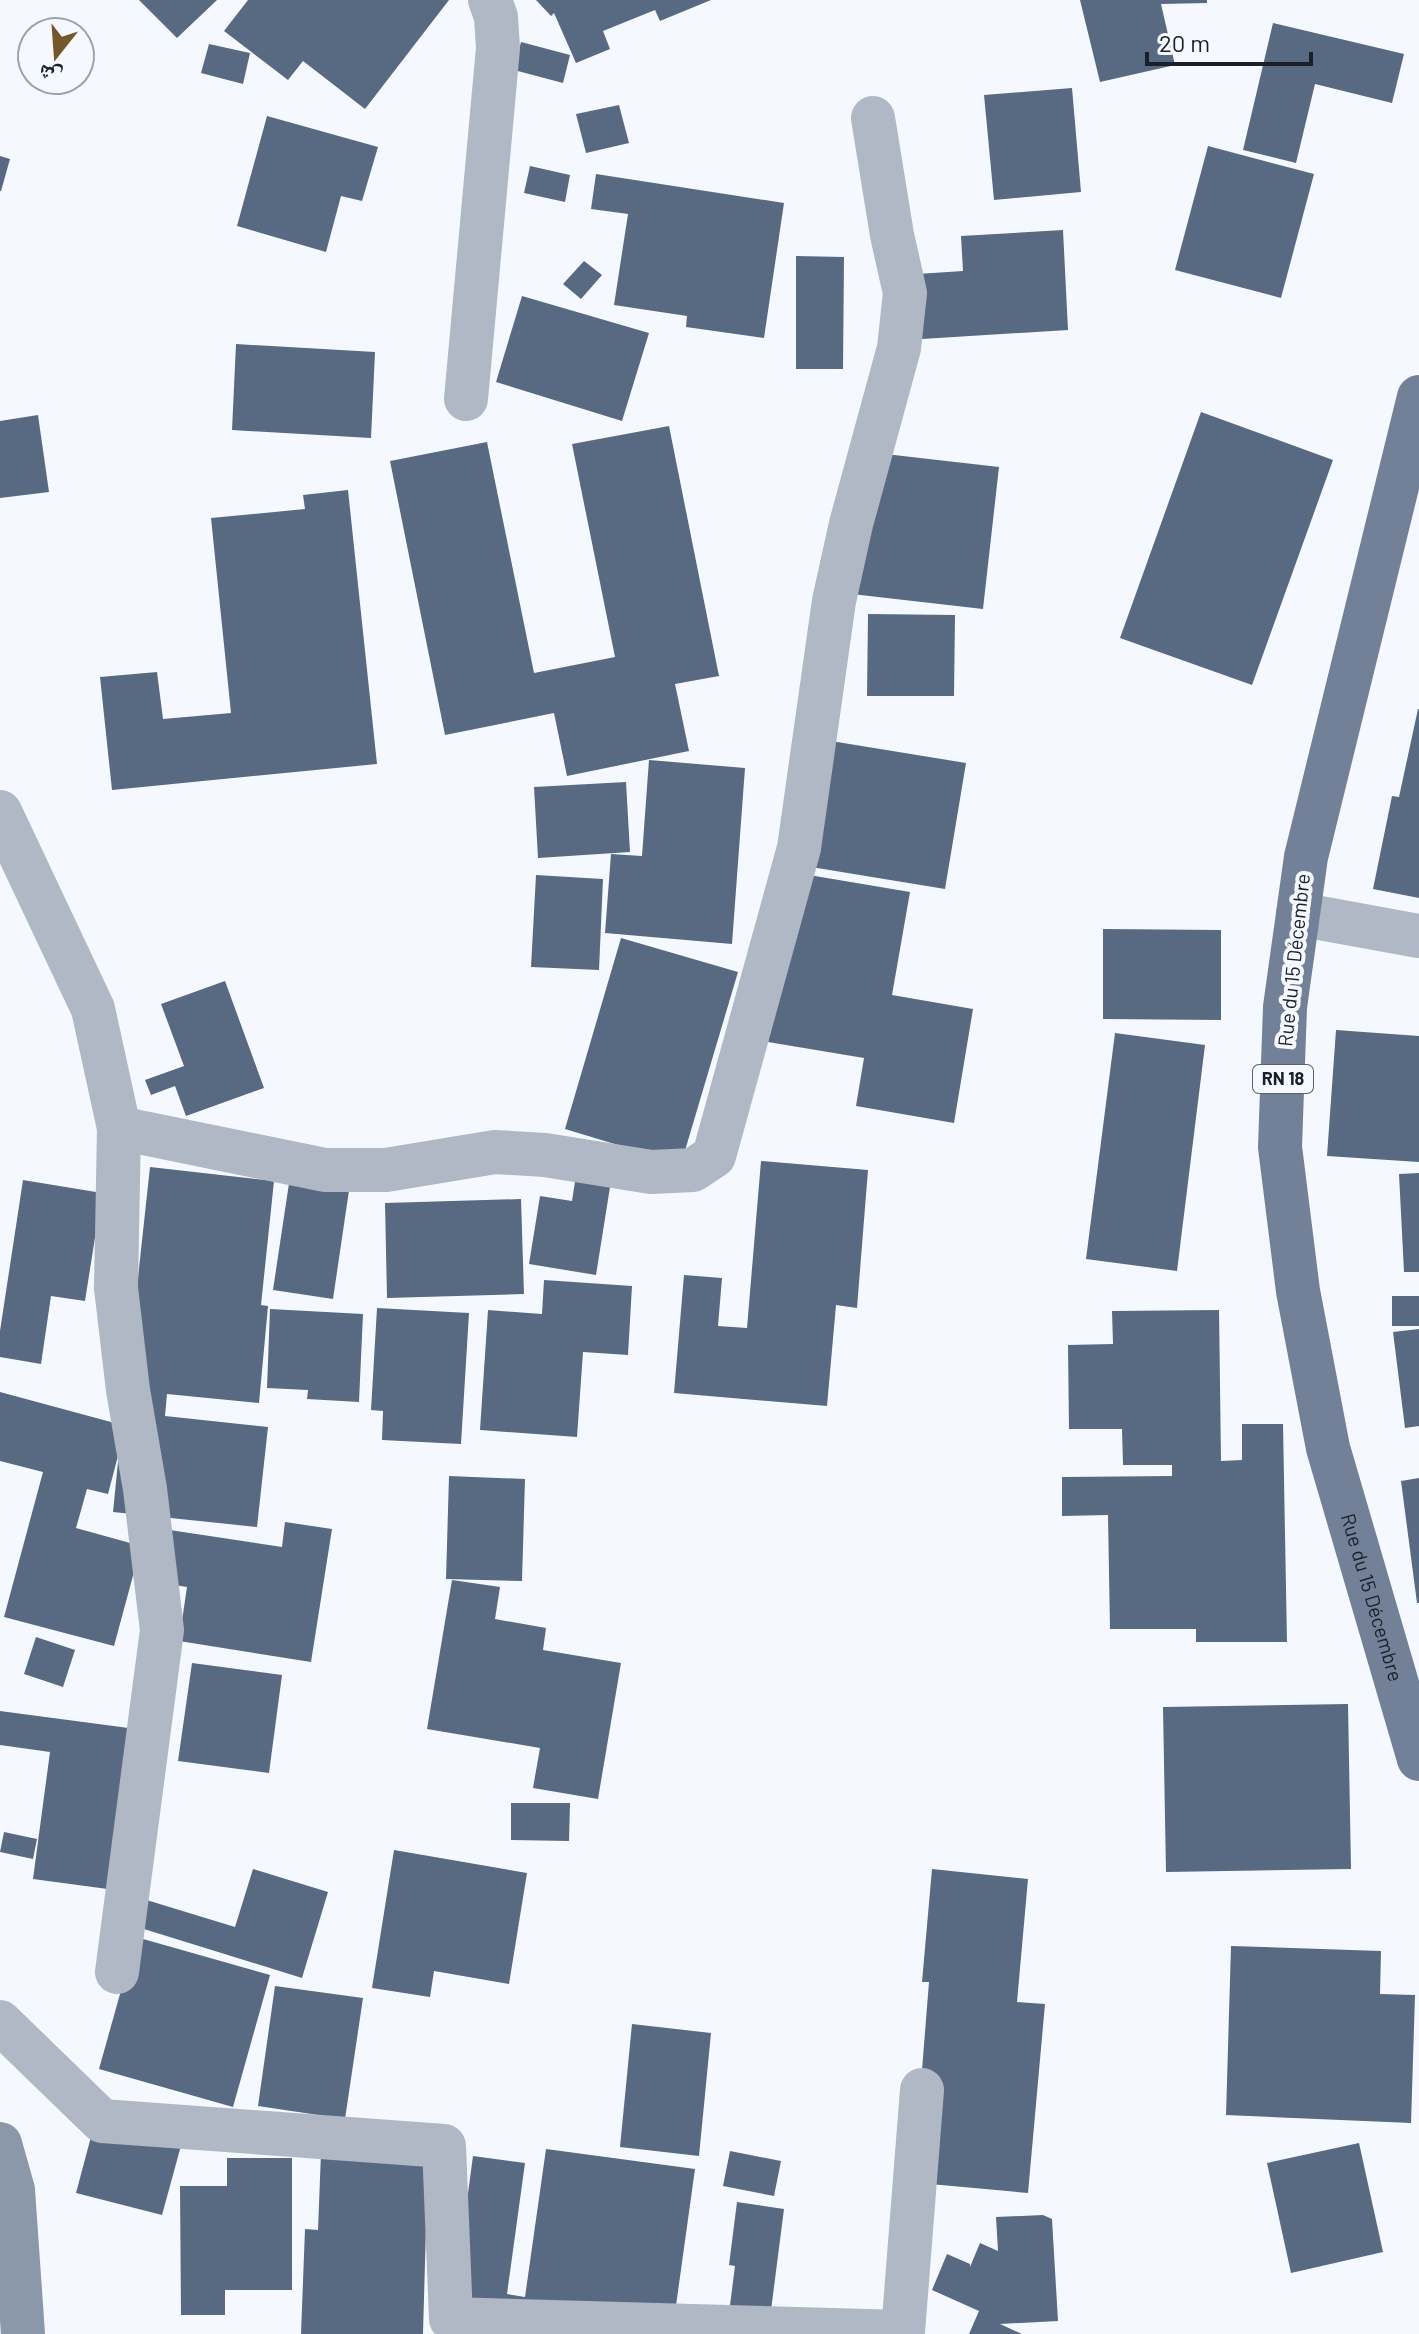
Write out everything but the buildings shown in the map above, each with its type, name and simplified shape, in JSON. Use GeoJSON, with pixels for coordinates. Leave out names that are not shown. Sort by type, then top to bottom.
{"type":"FeatureCollection","features":[{"type":"Feature","properties":{"kind":"main road","name":"Rue du 15 Décembre"},"geometry":{"type":"LineString","coordinates":[[1419,397],[1306,857],[1285,1007],[1280,1147],[1298,1291],[1328,1448],[1419,1759]]}},
{"type":"Feature","properties":{"kind":"street"},"geometry":{"type":"LineString","coordinates":[[466,399],[498,48],[496,17],[490,0]]}},
{"type":"Feature","properties":{"kind":"street"},"geometry":{"type":"LineString","coordinates":[[119,1128],[325,1170],[386,1170],[495,1152],[545,1155],[651,1172],[679,1171],[693,1170],[714,1156],[799,848],[834,601],[851,524],[899,348],[905,293],[873,118]]}},
{"type":"Feature","properties":{"kind":"street"},"geometry":{"type":"LineString","coordinates":[[0,812],[93,1009],[119,1128],[116,1288],[162,1630],[117,1972]]}},
{"type":"Feature","properties":{"kind":"street"},"geometry":{"type":"LineString","coordinates":[[1298,914],[1419,936]]}},
{"type":"Feature","properties":{"kind":"street"},"geometry":{"type":"LineString","coordinates":[[0,2022],[102,2121],[444,2146],[451,2319],[903,2332],[922,2090]]}},
{"type":"Feature","properties":{"kind":"street"},"geometry":{"type":"LineString","coordinates":[[0,2144],[13,2190],[23,2334]]}}]}
